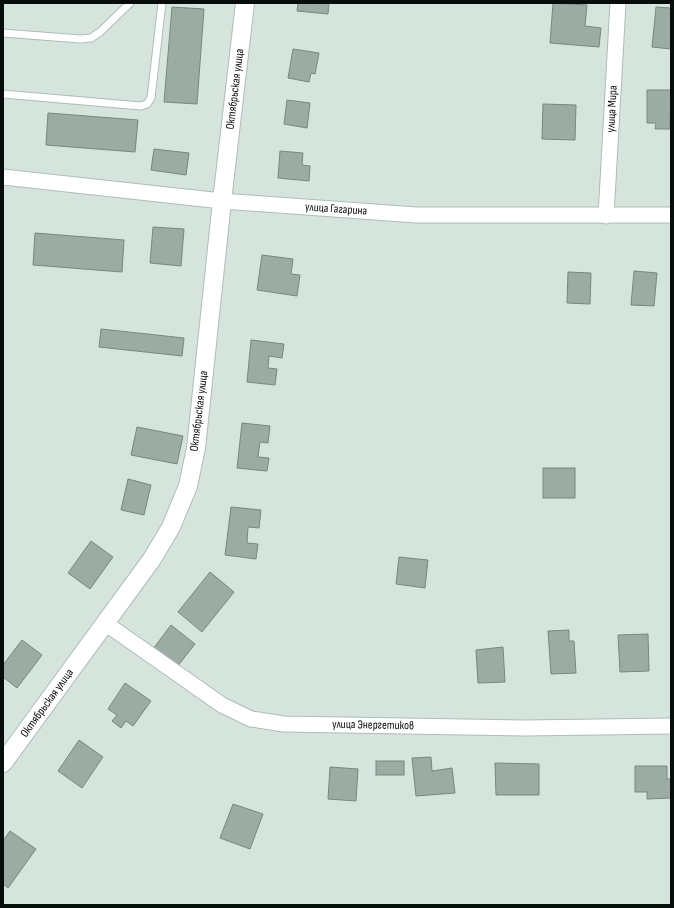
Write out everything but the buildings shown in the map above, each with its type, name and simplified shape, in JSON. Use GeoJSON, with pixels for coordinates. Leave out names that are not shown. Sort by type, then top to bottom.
{"type":"FeatureCollection","features":[{"type":"Feature","properties":{"kind":"street","name":"Октябрьская улица"},"geometry":{"type":"LineString","coordinates":[[3,762],[152,559],[171,527],[188,486],[196,448],[245,3]]}},
{"type":"Feature","properties":{"kind":"street","name":"улица Мира"},"geometry":{"type":"LineString","coordinates":[[606,216],[618,3]]}},
{"type":"Feature","properties":{"kind":"street","name":"улица Гагарина"},"geometry":{"type":"LineString","coordinates":[[3,177],[222,201],[416,215],[671,215]]}},
{"type":"Feature","properties":{"kind":"street","name":"улица Энергетиков"},"geometry":{"type":"LineString","coordinates":[[105,623],[222,705],[251,719],[284,724],[525,728],[671,726]]}},
{"type":"Feature","properties":{"kind":"lane"},"geometry":{"type":"LineString","coordinates":[[3,33],[80,39],[91,38],[100,32],[130,3]]}},
{"type":"Feature","properties":{"kind":"lane"},"geometry":{"type":"LineString","coordinates":[[3,94],[141,106],[147,104],[151,98],[162,3]]}}]}
